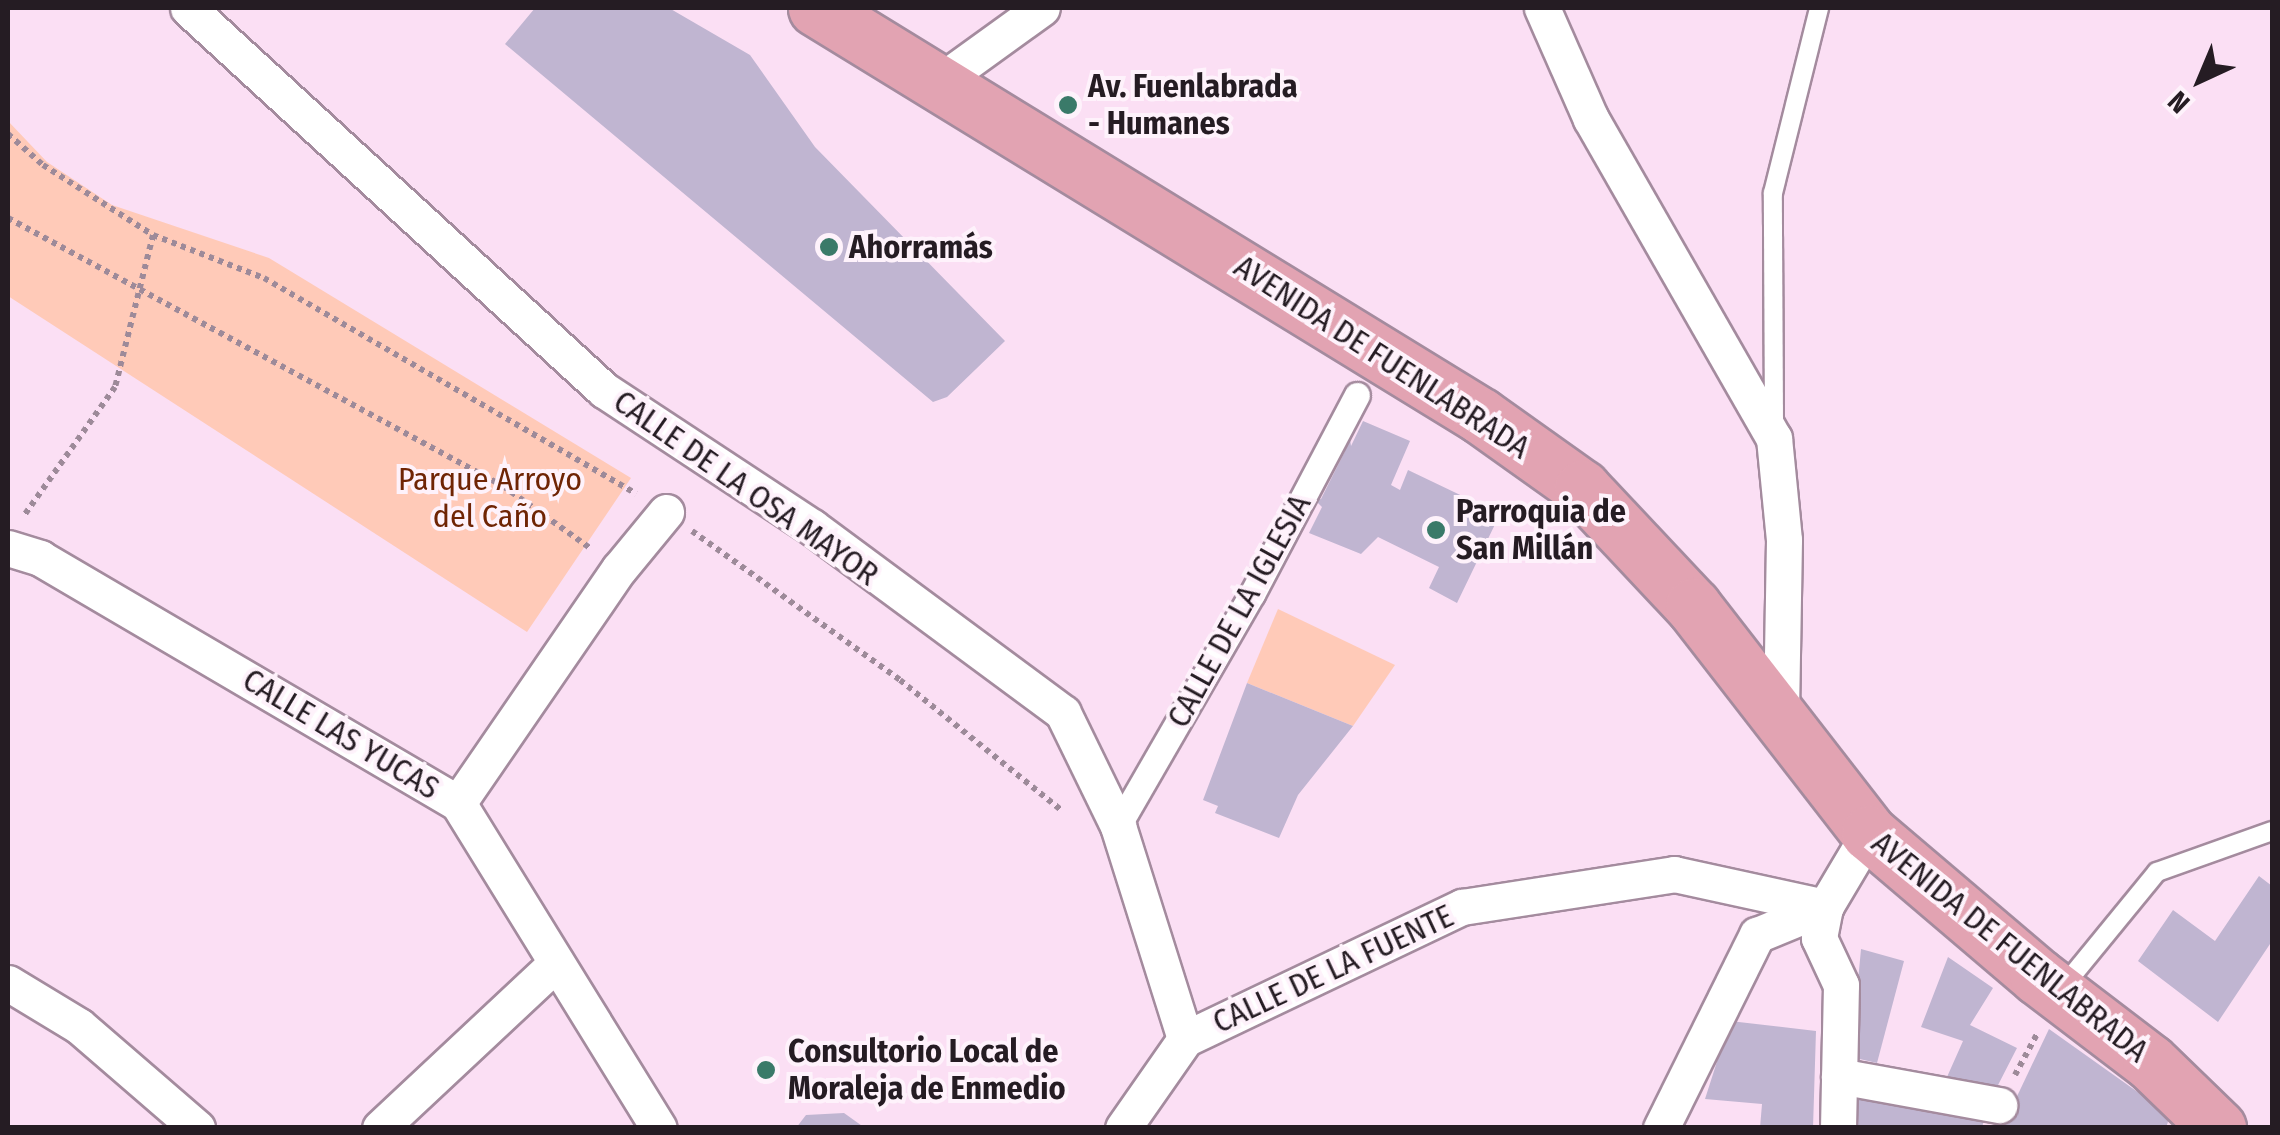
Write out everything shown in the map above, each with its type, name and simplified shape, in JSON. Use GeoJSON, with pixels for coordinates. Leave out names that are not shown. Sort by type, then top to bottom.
{"type":"FeatureCollection","features":[{"type":"Feature","properties":{"kind":"main road","name":"AVENIDA DE FUENLABRADA"},"geometry":{"type":"LineString","coordinates":[[816,8],[942,80],[1481,416],[1582,488],[1693,606],[1869,833],[2059,993],[2150,1062],[2218,1128]]}},
{"type":"Feature","properties":{"kind":"street","name":"CALLE DE LA OSA MAYOR"},"geometry":{"type":"LineString","coordinates":[[188,8],[604,390],[812,527],[1063,713],[1118,826],[1185,1039]]}},
{"type":"Feature","properties":{"kind":"street"},"geometry":{"type":"LineString","coordinates":[[942,80],[1042,8]]}},
{"type":"Feature","properties":{"kind":"street"},"geometry":{"type":"LineString","coordinates":[[1542,8],[1591,119],[1774,438],[1784,540],[1781,721]]}},
{"type":"Feature","properties":{"kind":"street","name":"CALLE DE LA IGLESIA"},"geometry":{"type":"LineString","coordinates":[[1118,826],[1252,594],[1356,394]]}},
{"type":"Feature","properties":{"kind":"street"},"geometry":{"type":"LineString","coordinates":[[458,804],[619,569],[666,512]]}},
{"type":"Feature","properties":{"kind":"street","name":"CALLE LAS YUCAS"},"geometry":{"type":"LineString","coordinates":[[13,536],[40,558],[458,804],[658,1128]]}},
{"type":"Feature","properties":{"kind":"street"},"geometry":{"type":"LineString","coordinates":[[1838,1128],[1841,985],[1819,938],[1825,908],[1869,833]]}},
{"type":"Feature","properties":{"kind":"street","name":"CALLE DE LA FUENTE"},"geometry":{"type":"LineString","coordinates":[[1123,1128],[1185,1039],[1462,907],[1674,874],[1825,908]]}},
{"type":"Feature","properties":{"kind":"street"},"geometry":{"type":"LineString","coordinates":[[1661,1128],[1757,935],[1825,908]]}},
{"type":"Feature","properties":{"kind":"street"},"geometry":{"type":"LineString","coordinates":[[380,1128],[554,964]]}},
{"type":"Feature","properties":{"kind":"street"},"geometry":{"type":"LineString","coordinates":[[8,983],[79,1026],[197,1128]]}},
{"type":"Feature","properties":{"kind":"street"},"geometry":{"type":"LineString","coordinates":[[1839,1076],[1999,1105]]}},
{"type":"Feature","properties":{"kind":"lane"},"geometry":{"type":"LineString","coordinates":[[1774,438],[1773,193],[1819,8]]}},
{"type":"Feature","properties":{"kind":"lane"},"geometry":{"type":"LineString","coordinates":[[2059,993],[2157,872],[2272,831]]}},
{"type":"Feature","properties":{"kind":"path"},"geometry":{"type":"LineString","coordinates":[[8,134],[42,165],[153,235],[264,278],[666,512],[900,680],[1060,809]]}},
{"type":"Feature","properties":{"kind":"path"},"geometry":{"type":"LineString","coordinates":[[8,218],[503,486],[619,569]]}},
{"type":"Feature","properties":{"kind":"path"},"geometry":{"type":"LineString","coordinates":[[13,536],[115,387],[136,290],[153,235]]}},
{"type":"Feature","properties":{"kind":"path"},"geometry":{"type":"LineString","coordinates":[[1999,1105],[2059,993]]}},
{"type":"Feature","properties":{"kind":"green space","name":"Parque Arroyo del Caño"},"geometry":{"type":"Polygon","coordinates":[[[8,121],[47,162],[112,205],[269,258],[631,478],[527,632],[8,296],[8,121]]]}},
{"type":"Feature","properties":{"kind":"green space"},"geometry":{"type":"Polygon","coordinates":[[[1278,609],[1395,665],[1353,726],[1247,683],[1278,609]]]}},
{"type":"Feature","properties":{"kind":"building","name":"Ahorramás"},"geometry":{"type":"Polygon","coordinates":[[[535,8],[669,8],[750,55],[815,147],[1005,341],[947,397],[933,402],[505,44],[535,8]]]}},
{"type":"Feature","properties":{"kind":"building"},"geometry":{"type":"Polygon","coordinates":[[[1363,421],[1410,441],[1391,485],[1400,490],[1408,470],[1500,514],[1457,603],[1429,588],[1439,567],[1378,537],[1361,554],[1309,533],[1322,507],[1315,500],[1321,499],[1345,451],[1343,441],[1350,439],[1351,446],[1363,421]]]}},
{"type":"Feature","properties":{"kind":"building"},"geometry":{"type":"Polygon","coordinates":[[[1247,683],[1353,726],[1298,795],[1279,838],[1215,813],[1218,806],[1203,800],[1247,683]]]}},
{"type":"Feature","properties":{"kind":"building"},"geometry":{"type":"Polygon","coordinates":[[[2259,876],[2272,886],[2272,941],[2218,1022],[2138,961],[2173,910],[2215,941],[2259,876]]]}},
{"type":"Feature","properties":{"kind":"building"},"geometry":{"type":"Polygon","coordinates":[[[1861,949],[1904,961],[1877,1063],[1851,1057],[1861,949]]]}},
{"type":"Feature","properties":{"kind":"building"},"geometry":{"type":"Polygon","coordinates":[[[1948,957],[1993,988],[1970,1025],[2017,1048],[1996,1089],[1947,1077],[1963,1041],[1921,1027],[1948,957]]]}},
{"type":"Feature","properties":{"kind":"building"},"geometry":{"type":"Polygon","coordinates":[[[1730,1021],[1816,1031],[1813,1128],[1760,1128],[1762,1104],[1705,1099],[1730,1021]]]}},
{"type":"Feature","properties":{"kind":"building"},"geometry":{"type":"Polygon","coordinates":[[[2049,1029],[2170,1115],[2166,1128],[2002,1128],[2049,1029]]]}},
{"type":"Feature","properties":{"kind":"building"},"geometry":{"type":"Polygon","coordinates":[[[1850,1083],[1985,1115],[1982,1128],[1846,1128],[1850,1083]]]}},
{"type":"Feature","properties":{"kind":"building"},"geometry":{"type":"Polygon","coordinates":[[[844,1113],[865,1128],[796,1128],[806,1115],[844,1113]]]}},
{"type":"Feature","properties":{"kind":"place","name":"Av. Fuenlabrada - Humanes"},"geometry":{"type":"Point","coordinates":[1068,105]}},
{"type":"Feature","properties":{"kind":"place","name":"Ahorramás"},"geometry":{"type":"Point","coordinates":[829,247]}},
{"type":"Feature","properties":{"kind":"place","name":"Parroquia de San Millán"},"geometry":{"type":"Point","coordinates":[1436,530]}},
{"type":"Feature","properties":{"kind":"place","name":"Consultorio Local de Moraleja de Enmedio"},"geometry":{"type":"Point","coordinates":[766,1070]}}]}
